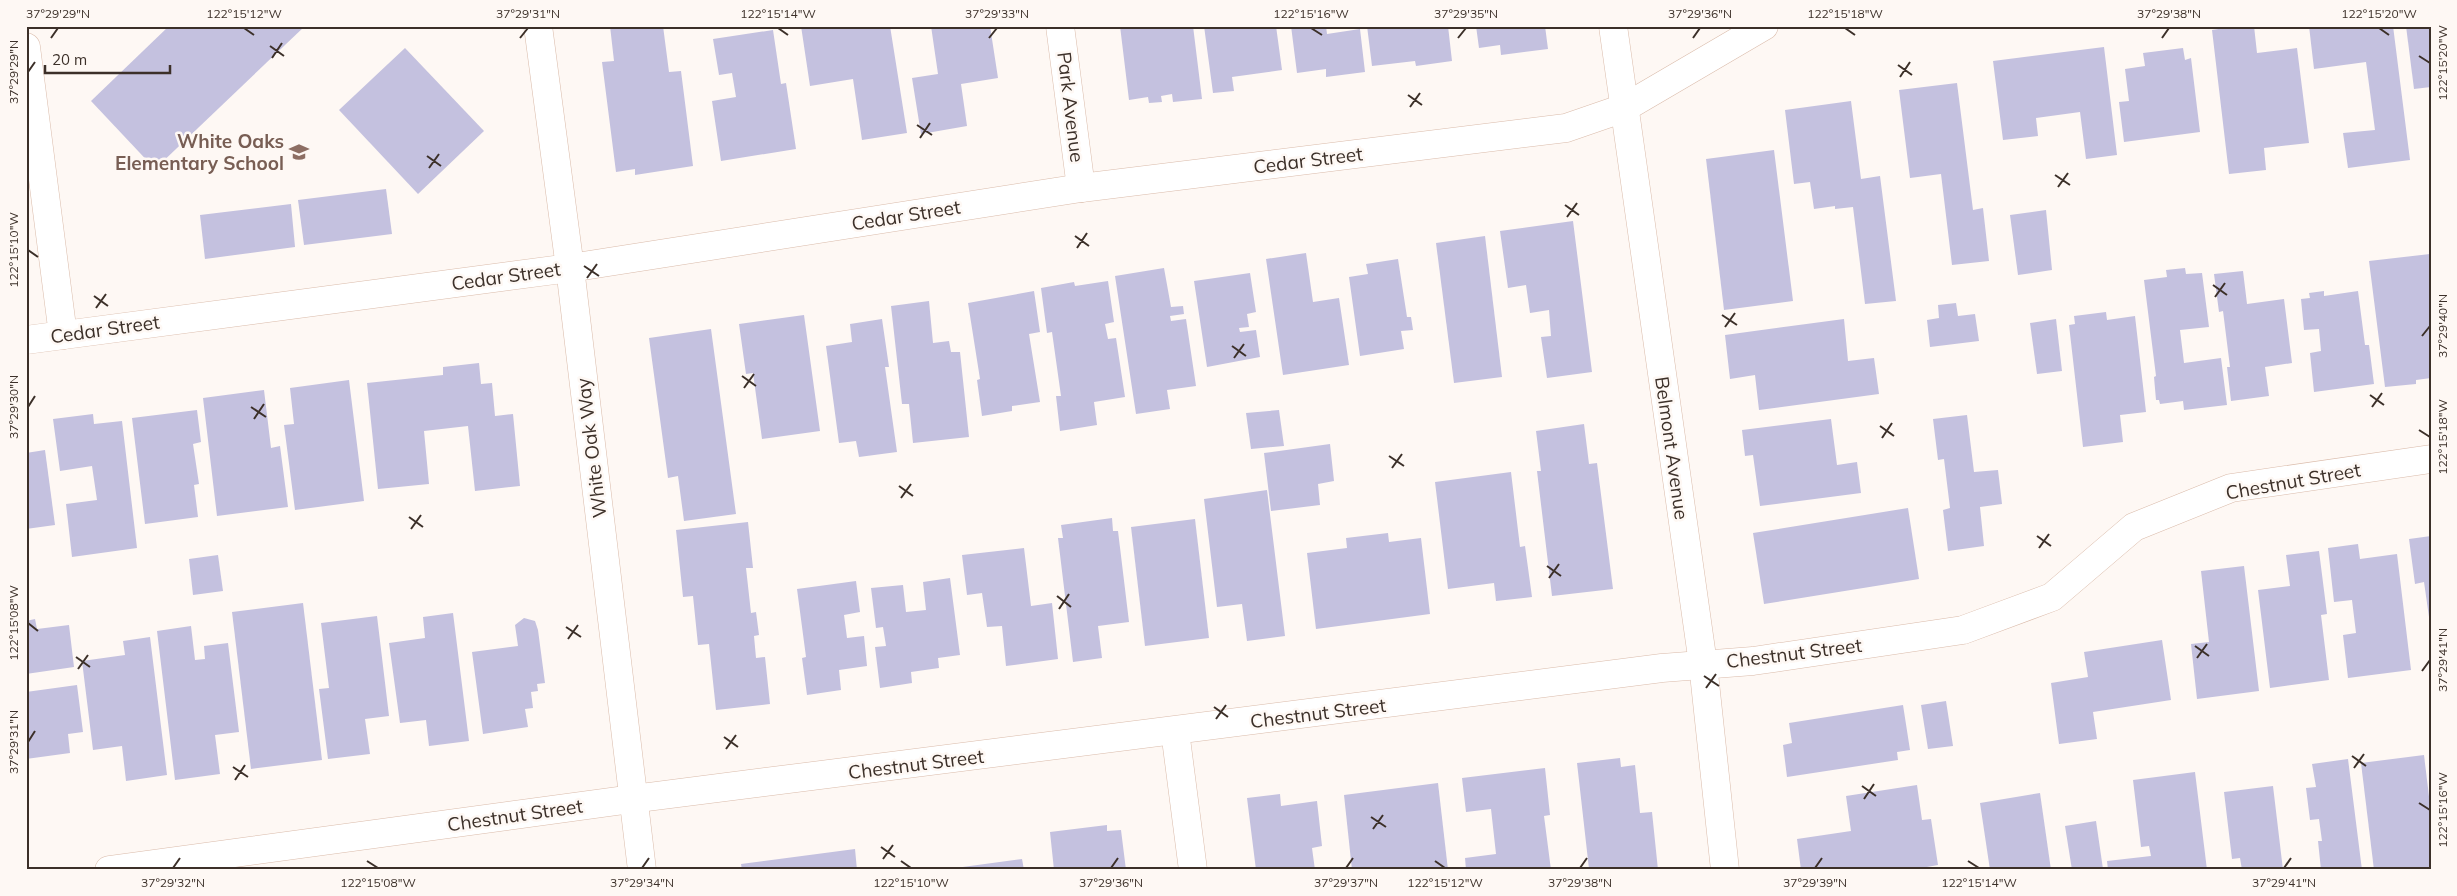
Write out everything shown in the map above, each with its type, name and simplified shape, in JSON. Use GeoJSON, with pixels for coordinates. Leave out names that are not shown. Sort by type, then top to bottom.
{"type":"FeatureCollection","features":[{"type":"Feature","properties":{"kind":"street","name":"White Oak Way"},"geometry":{"type":"LineString","coordinates":[[538,26],[570,268],[642,870]]}},
{"type":"Feature","properties":{"kind":"street","name":"Park Avenue"},"geometry":{"type":"LineString","coordinates":[[1060,26],[1081,188]]}},
{"type":"Feature","properties":{"kind":"street","name":"Belmont Avenue"},"geometry":{"type":"LineString","coordinates":[[1613,26],[1703,664],[1725,870]]}},
{"type":"Feature","properties":{"kind":"street","name":"Cedar Street"},"geometry":{"type":"LineString","coordinates":[[26,340],[570,268],[1081,188],[1566,128],[1624,108],[1764,26]]}},
{"type":"Feature","properties":{"kind":"street"},"geometry":{"type":"LineString","coordinates":[[26,47],[63,335]]}},
{"type":"Feature","properties":{"kind":"street","name":"Chestnut Street"},"geometry":{"type":"LineString","coordinates":[[109,870],[632,799],[1703,664],[1753,661],[1963,630],[2052,597],[2134,527],[2231,488],[2431,459]]}},
{"type":"Feature","properties":{"kind":"street"},"geometry":{"type":"LineString","coordinates":[[1175,731],[1193,870]]}},
{"type":"Feature","properties":{"kind":"building"},"geometry":{"type":"Polygon","coordinates":[[[169,26],[305,26],[155,169],[91,101],[169,26]]]}},
{"type":"Feature","properties":{"kind":"building"},"geometry":{"type":"Polygon","coordinates":[[[610,26],[663,26],[669,72],[681,71],[693,166],[635,175],[635,169],[616,172],[602,62],[614,61],[610,26]]]}},
{"type":"Feature","properties":{"kind":"building"},"geometry":{"type":"Polygon","coordinates":[[[801,26],[890,26],[907,133],[862,140],[853,79],[810,86],[801,26]]]}},
{"type":"Feature","properties":{"kind":"building"},"geometry":{"type":"Polygon","coordinates":[[[931,26],[990,26],[998,78],[961,84],[967,126],[921,134],[912,78],[938,74],[931,26]]]}},
{"type":"Feature","properties":{"kind":"building"},"geometry":{"type":"Polygon","coordinates":[[[1120,26],[1193,26],[1202,99],[1173,102],[1172,94],[1161,96],[1162,102],[1149,103],[1148,97],[1129,100],[1120,26]]]}},
{"type":"Feature","properties":{"kind":"building"},"geometry":{"type":"Polygon","coordinates":[[[1204,26],[1276,26],[1282,70],[1232,77],[1234,91],[1213,93],[1204,26]]]}},
{"type":"Feature","properties":{"kind":"building"},"geometry":{"type":"Polygon","coordinates":[[[1291,26],[1326,26],[1327,34],[1360,29],[1365,72],[1326,77],[1326,69],[1297,73],[1291,26]]]}},
{"type":"Feature","properties":{"kind":"building"},"geometry":{"type":"Polygon","coordinates":[[[1367,26],[1448,26],[1452,61],[1416,66],[1415,61],[1372,66],[1367,26]]]}},
{"type":"Feature","properties":{"kind":"building"},"geometry":{"type":"Polygon","coordinates":[[[1476,26],[1545,26],[1548,49],[1501,55],[1500,45],[1479,48],[1476,26]]]}},
{"type":"Feature","properties":{"kind":"building"},"geometry":{"type":"Polygon","coordinates":[[[2238,26],[2254,26],[2257,53],[2297,48],[2309,143],[2264,148],[2266,170],[2229,174],[2212,30],[2238,26]]]}},
{"type":"Feature","properties":{"kind":"building"},"geometry":{"type":"Polygon","coordinates":[[[2309,26],[2393,26],[2410,160],[2348,168],[2343,133],[2375,130],[2366,62],[2314,69],[2309,26]]]}},
{"type":"Feature","properties":{"kind":"building"},"geometry":{"type":"Polygon","coordinates":[[[2406,26],[2431,26],[2431,87],[2414,89],[2406,26]]]}},
{"type":"Feature","properties":{"kind":"building"},"geometry":{"type":"Polygon","coordinates":[[[773,30],[781,84],[786,83],[796,149],[721,161],[712,101],[736,97],[732,73],[719,75],[713,39],[773,30]]]}},
{"type":"Feature","properties":{"kind":"building"},"geometry":{"type":"Polygon","coordinates":[[[2104,47],[2117,155],[2086,159],[2080,112],[2036,118],[2038,136],[2003,140],[1993,61],[2104,47]]]}},
{"type":"Feature","properties":{"kind":"building"},"geometry":{"type":"Polygon","coordinates":[[[405,48],[484,131],[418,194],[339,110],[405,48]]]}},
{"type":"Feature","properties":{"kind":"building"},"geometry":{"type":"Polygon","coordinates":[[[2183,48],[2185,60],[2191,58],[2200,132],[2124,142],[2119,102],[2129,101],[2125,69],[2145,66],[2143,53],[2183,48]]]}},
{"type":"Feature","properties":{"kind":"building"},"geometry":{"type":"Polygon","coordinates":[[[1957,83],[1973,210],[1983,208],[1989,261],[1952,265],[1941,174],[1910,178],[1899,90],[1957,83]]]}},
{"type":"Feature","properties":{"kind":"building"},"geometry":{"type":"Polygon","coordinates":[[[1851,101],[1861,179],[1880,176],[1896,301],[1865,304],[1853,207],[1835,209],[1835,206],[1814,209],[1810,182],[1794,184],[1785,110],[1851,101]]]}},
{"type":"Feature","properties":{"kind":"building"},"geometry":{"type":"Polygon","coordinates":[[[1774,150],[1793,301],[1724,310],[1706,159],[1774,150]]]}},
{"type":"Feature","properties":{"kind":"building"},"geometry":{"type":"Polygon","coordinates":[[[386,189],[392,234],[304,245],[298,200],[386,189]]]}},
{"type":"Feature","properties":{"kind":"building"},"geometry":{"type":"Polygon","coordinates":[[[291,204],[295,247],[205,259],[200,215],[291,204]]]}},
{"type":"Feature","properties":{"kind":"building"},"geometry":{"type":"Polygon","coordinates":[[[2046,210],[2052,270],[2018,275],[2010,215],[2046,210]]]}},
{"type":"Feature","properties":{"kind":"building"},"geometry":{"type":"Polygon","coordinates":[[[1573,221],[1592,372],[1547,378],[1541,337],[1551,336],[1549,310],[1530,313],[1526,285],[1508,288],[1500,231],[1573,221]]]}},
{"type":"Feature","properties":{"kind":"building"},"geometry":{"type":"Polygon","coordinates":[[[1485,236],[1502,377],[1454,383],[1436,243],[1485,236]]]}},
{"type":"Feature","properties":{"kind":"building"},"geometry":{"type":"Polygon","coordinates":[[[1306,253],[1313,302],[1339,298],[1349,365],[1283,375],[1266,259],[1306,253]]]}},
{"type":"Feature","properties":{"kind":"building"},"geometry":{"type":"Polygon","coordinates":[[[2430,254],[2431,378],[2416,380],[2416,384],[2385,387],[2369,261],[2430,254]]]}},
{"type":"Feature","properties":{"kind":"building"},"geometry":{"type":"Polygon","coordinates":[[[1398,259],[1407,317],[1411,317],[1413,330],[1401,331],[1404,349],[1360,356],[1349,277],[1368,274],[1366,264],[1398,259]]]}},
{"type":"Feature","properties":{"kind":"building"},"geometry":{"type":"Polygon","coordinates":[[[1164,268],[1171,307],[1183,306],[1184,314],[1170,316],[1171,321],[1186,319],[1196,386],[1167,390],[1170,409],[1136,414],[1115,276],[1164,268]]]}},
{"type":"Feature","properties":{"kind":"building"},"geometry":{"type":"Polygon","coordinates":[[[2185,268],[2186,274],[2202,273],[2209,327],[2180,330],[2184,363],[2221,358],[2227,405],[2184,410],[2183,401],[2160,404],[2159,400],[2156,400],[2154,377],[2156,376],[2144,280],[2167,277],[2166,270],[2185,268]]]}},
{"type":"Feature","properties":{"kind":"building"},"geometry":{"type":"Polygon","coordinates":[[[2243,271],[2247,304],[2284,299],[2292,363],[2265,367],[2269,396],[2231,401],[2227,367],[2230,367],[2223,311],[2219,312],[2214,274],[2243,271]]]}},
{"type":"Feature","properties":{"kind":"building"},"geometry":{"type":"Polygon","coordinates":[[[1250,273],[1256,312],[1247,314],[1249,327],[1239,328],[1240,332],[1256,330],[1260,357],[1207,367],[1194,281],[1250,273]]]}},
{"type":"Feature","properties":{"kind":"building"},"geometry":{"type":"Polygon","coordinates":[[[1108,281],[1114,322],[1105,324],[1108,339],[1116,338],[1125,397],[1094,402],[1097,425],[1060,431],[1056,396],[1061,396],[1052,332],[1047,333],[1041,288],[1074,282],[1075,286],[1108,281]]]}},
{"type":"Feature","properties":{"kind":"building"},"geometry":{"type":"Polygon","coordinates":[[[1034,291],[1040,332],[1029,334],[1040,402],[1012,406],[1012,411],[982,416],[977,380],[980,379],[968,303],[1034,291]]]}},
{"type":"Feature","properties":{"kind":"building"},"geometry":{"type":"Polygon","coordinates":[[[2324,291],[2324,296],[2358,291],[2365,345],[2369,345],[2374,384],[2314,392],[2310,353],[2321,351],[2319,329],[2304,330],[2301,299],[2310,298],[2309,293],[2324,291]]]}},
{"type":"Feature","properties":{"kind":"building"},"geometry":{"type":"Polygon","coordinates":[[[929,301],[933,343],[949,341],[951,352],[960,352],[969,437],[913,443],[909,404],[902,404],[891,306],[929,301]]]}},
{"type":"Feature","properties":{"kind":"building"},"geometry":{"type":"Polygon","coordinates":[[[1956,303],[1958,316],[1975,314],[1979,341],[1930,347],[1927,320],[1939,318],[1938,305],[1956,303]]]}},
{"type":"Feature","properties":{"kind":"building"},"geometry":{"type":"Polygon","coordinates":[[[2106,312],[2107,320],[2135,316],[2146,412],[2120,415],[2123,442],[2083,447],[2069,325],[2075,324],[2074,316],[2106,312]]]}},
{"type":"Feature","properties":{"kind":"building"},"geometry":{"type":"Polygon","coordinates":[[[804,315],[820,431],[762,439],[753,373],[746,374],[739,324],[804,315]]]}},
{"type":"Feature","properties":{"kind":"building"},"geometry":{"type":"Polygon","coordinates":[[[882,319],[889,367],[885,367],[897,452],[859,457],[856,441],[839,443],[826,346],[852,342],[850,324],[882,319]]]}},
{"type":"Feature","properties":{"kind":"building"},"geometry":{"type":"Polygon","coordinates":[[[1844,319],[1848,361],[1874,358],[1879,394],[1759,410],[1755,375],[1730,379],[1725,335],[1844,319]]]}},
{"type":"Feature","properties":{"kind":"building"},"geometry":{"type":"Polygon","coordinates":[[[2056,319],[2062,371],[2037,374],[2030,323],[2056,319]]]}},
{"type":"Feature","properties":{"kind":"building"},"geometry":{"type":"Polygon","coordinates":[[[711,329],[736,514],[684,521],[678,476],[668,478],[649,338],[711,329]]]}},
{"type":"Feature","properties":{"kind":"building"},"geometry":{"type":"Polygon","coordinates":[[[479,363],[481,384],[492,383],[495,416],[513,414],[520,486],[475,491],[468,426],[424,431],[429,484],[378,489],[367,383],[443,375],[443,367],[479,363]]]}},
{"type":"Feature","properties":{"kind":"building"},"geometry":{"type":"Polygon","coordinates":[[[349,380],[364,501],[295,510],[284,425],[294,424],[290,388],[349,380]]]}},
{"type":"Feature","properties":{"kind":"building"},"geometry":{"type":"Polygon","coordinates":[[[264,390],[271,448],[280,446],[288,507],[217,516],[203,398],[264,390]]]}},
{"type":"Feature","properties":{"kind":"building"},"geometry":{"type":"Polygon","coordinates":[[[197,410],[201,442],[193,444],[199,484],[194,485],[198,517],[145,524],[132,418],[197,410]]]}},
{"type":"Feature","properties":{"kind":"building"},"geometry":{"type":"Polygon","coordinates":[[[1279,410],[1284,446],[1251,449],[1246,413],[1279,410]]]}},
{"type":"Feature","properties":{"kind":"building"},"geometry":{"type":"Polygon","coordinates":[[[93,414],[94,424],[122,421],[137,548],[72,557],[66,504],[97,500],[92,466],[60,471],[53,419],[93,414]]]}},
{"type":"Feature","properties":{"kind":"building"},"geometry":{"type":"Polygon","coordinates":[[[1967,415],[1974,472],[1998,470],[2002,504],[1980,507],[1984,546],[1948,551],[1943,510],[1950,508],[1944,459],[1938,460],[1933,419],[1967,415]]]}},
{"type":"Feature","properties":{"kind":"building"},"geometry":{"type":"Polygon","coordinates":[[[1831,419],[1837,465],[1857,462],[1861,493],[1760,506],[1753,455],[1745,456],[1742,430],[1831,419]]]}},
{"type":"Feature","properties":{"kind":"building"},"geometry":{"type":"Polygon","coordinates":[[[1584,424],[1589,464],[1597,463],[1613,589],[1552,596],[1537,471],[1541,471],[1536,431],[1584,424]]]}},
{"type":"Feature","properties":{"kind":"building"},"geometry":{"type":"Polygon","coordinates":[[[1330,444],[1334,481],[1318,484],[1320,505],[1271,511],[1264,453],[1330,444]]]}},
{"type":"Feature","properties":{"kind":"building"},"geometry":{"type":"Polygon","coordinates":[[[45,450],[55,525],[26,529],[26,453],[45,450]]]}},
{"type":"Feature","properties":{"kind":"building"},"geometry":{"type":"Polygon","coordinates":[[[1511,472],[1520,547],[1525,546],[1532,597],[1496,601],[1494,583],[1448,589],[1435,482],[1511,472]]]}},
{"type":"Feature","properties":{"kind":"building"},"geometry":{"type":"Polygon","coordinates":[[[1267,490],[1285,636],[1247,641],[1242,604],[1217,607],[1204,499],[1267,490]]]}},
{"type":"Feature","properties":{"kind":"building"},"geometry":{"type":"Polygon","coordinates":[[[1908,508],[1919,579],[1764,604],[1753,533],[1908,508]]]}},
{"type":"Feature","properties":{"kind":"building"},"geometry":{"type":"Polygon","coordinates":[[[1112,518],[1113,531],[1118,531],[1129,622],[1098,626],[1102,658],[1073,662],[1058,538],[1063,538],[1061,525],[1112,518]]]}},
{"type":"Feature","properties":{"kind":"building"},"geometry":{"type":"Polygon","coordinates":[[[1195,519],[1209,638],[1145,646],[1131,527],[1195,519]]]}},
{"type":"Feature","properties":{"kind":"building"},"geometry":{"type":"Polygon","coordinates":[[[748,522],[753,568],[746,568],[751,613],[756,612],[759,635],[754,636],[756,658],[765,657],[770,704],[716,710],[709,644],[698,645],[693,596],[683,597],[676,530],[748,522]]]}},
{"type":"Feature","properties":{"kind":"building"},"geometry":{"type":"Polygon","coordinates":[[[1388,533],[1389,542],[1421,538],[1430,614],[1316,629],[1307,553],[1347,548],[1346,538],[1388,533]]]}},
{"type":"Feature","properties":{"kind":"building"},"geometry":{"type":"Polygon","coordinates":[[[2431,536],[2430,624],[2424,582],[2415,584],[2409,539],[2431,536]]]}},
{"type":"Feature","properties":{"kind":"building"},"geometry":{"type":"Polygon","coordinates":[[[2358,544],[2360,559],[2397,554],[2411,670],[2348,678],[2343,635],[2356,633],[2352,600],[2334,602],[2328,548],[2358,544]]]}},
{"type":"Feature","properties":{"kind":"building"},"geometry":{"type":"Polygon","coordinates":[[[1024,548],[1031,606],[1052,603],[1058,659],[1006,666],[1002,626],[987,627],[982,593],[967,595],[962,555],[1024,548]]]}},
{"type":"Feature","properties":{"kind":"building"},"geometry":{"type":"Polygon","coordinates":[[[2319,551],[2327,614],[2321,615],[2329,680],[2270,688],[2258,590],[2290,586],[2286,555],[2319,551]]]}},
{"type":"Feature","properties":{"kind":"building"},"geometry":{"type":"Polygon","coordinates":[[[218,555],[223,591],[193,595],[189,559],[218,555]]]}},
{"type":"Feature","properties":{"kind":"building"},"geometry":{"type":"Polygon","coordinates":[[[2244,566],[2259,691],[2197,699],[2191,644],[2209,642],[2201,571],[2244,566]]]}},
{"type":"Feature","properties":{"kind":"building"},"geometry":{"type":"Polygon","coordinates":[[[950,578],[960,655],[938,658],[939,668],[911,672],[912,683],[880,688],[875,647],[886,646],[883,627],[876,628],[871,588],[903,585],[906,612],[926,610],[923,582],[950,578]]]}},
{"type":"Feature","properties":{"kind":"building"},"geometry":{"type":"Polygon","coordinates":[[[856,581],[860,612],[844,615],[847,638],[864,636],[867,666],[839,670],[841,690],[807,695],[802,658],[806,657],[797,589],[856,581]]]}},
{"type":"Feature","properties":{"kind":"building"},"geometry":{"type":"Polygon","coordinates":[[[303,603],[322,760],[251,769],[232,612],[303,603]]]}},
{"type":"Feature","properties":{"kind":"building"},"geometry":{"type":"Polygon","coordinates":[[[453,613],[469,741],[429,746],[426,720],[400,723],[389,643],[425,638],[423,617],[453,613]]]}},
{"type":"Feature","properties":{"kind":"building"},"geometry":{"type":"Polygon","coordinates":[[[377,616],[389,716],[365,719],[370,754],[328,759],[319,689],[329,688],[321,623],[377,616]]]}},
{"type":"Feature","properties":{"kind":"building"},"geometry":{"type":"Polygon","coordinates":[[[524,618],[535,621],[538,630],[545,683],[537,684],[538,691],[531,692],[533,708],[525,709],[528,727],[483,734],[472,652],[518,646],[515,625],[524,618]]]}},
{"type":"Feature","properties":{"kind":"building"},"geometry":{"type":"Polygon","coordinates":[[[35,619],[37,629],[69,625],[74,667],[26,674],[26,621],[35,619]]]}},
{"type":"Feature","properties":{"kind":"building"},"geometry":{"type":"Polygon","coordinates":[[[191,626],[195,660],[205,659],[204,646],[228,643],[239,732],[215,735],[220,774],[175,780],[157,631],[191,626]]]}},
{"type":"Feature","properties":{"kind":"building"},"geometry":{"type":"Polygon","coordinates":[[[150,637],[167,775],[126,781],[122,746],[93,750],[82,661],[125,655],[123,641],[150,637]]]}},
{"type":"Feature","properties":{"kind":"building"},"geometry":{"type":"Polygon","coordinates":[[[2162,640],[2171,700],[2093,712],[2097,739],[2059,744],[2051,683],[2088,677],[2084,652],[2162,640]]]}},
{"type":"Feature","properties":{"kind":"building"},"geometry":{"type":"Polygon","coordinates":[[[77,685],[83,732],[68,734],[70,753],[26,759],[26,692],[77,685]]]}},
{"type":"Feature","properties":{"kind":"building"},"geometry":{"type":"Polygon","coordinates":[[[1946,701],[1953,746],[1928,749],[1921,705],[1946,701]]]}},
{"type":"Feature","properties":{"kind":"building"},"geometry":{"type":"Polygon","coordinates":[[[1903,705],[1910,750],[1897,752],[1898,760],[1787,777],[1783,745],[1792,743],[1789,723],[1903,705]]]}},
{"type":"Feature","properties":{"kind":"building"},"geometry":{"type":"Polygon","coordinates":[[[2424,755],[2431,813],[2431,869],[2374,870],[2361,763],[2424,755]]]}},
{"type":"Feature","properties":{"kind":"building"},"geometry":{"type":"Polygon","coordinates":[[[1620,758],[1621,767],[1635,765],[1640,813],[1652,812],[1658,870],[1589,869],[1577,763],[1620,758]]]}},
{"type":"Feature","properties":{"kind":"building"},"geometry":{"type":"Polygon","coordinates":[[[2348,759],[2362,870],[2321,870],[2318,841],[2322,841],[2319,819],[2310,820],[2306,788],[2316,787],[2312,764],[2348,759]]]}},
{"type":"Feature","properties":{"kind":"building"},"geometry":{"type":"Polygon","coordinates":[[[1545,768],[1550,815],[1544,816],[1551,870],[1466,870],[1465,858],[1496,854],[1491,809],[1466,812],[1462,778],[1545,768]]]}},
{"type":"Feature","properties":{"kind":"building"},"geometry":{"type":"Polygon","coordinates":[[[2195,772],[2207,870],[2108,870],[2107,861],[2151,856],[2149,846],[2141,847],[2133,780],[2195,772]]]}},
{"type":"Feature","properties":{"kind":"building"},"geometry":{"type":"Polygon","coordinates":[[[1438,783],[1448,870],[1352,870],[1344,795],[1438,783]]]}},
{"type":"Feature","properties":{"kind":"building"},"geometry":{"type":"Polygon","coordinates":[[[1917,785],[1922,820],[1931,819],[1938,865],[1910,870],[1801,870],[1797,839],[1851,831],[1846,796],[1917,785]]]}},
{"type":"Feature","properties":{"kind":"building"},"geometry":{"type":"Polygon","coordinates":[[[2273,786],[2283,870],[2242,870],[2240,858],[2232,859],[2224,792],[2273,786]]]}},
{"type":"Feature","properties":{"kind":"building"},"geometry":{"type":"Polygon","coordinates":[[[2040,793],[2051,870],[1990,870],[1980,803],[2040,793]]]}},
{"type":"Feature","properties":{"kind":"building"},"geometry":{"type":"Polygon","coordinates":[[[1280,794],[1281,806],[1317,801],[1322,846],[1312,848],[1315,870],[1256,870],[1247,798],[1280,794]]]}},
{"type":"Feature","properties":{"kind":"building"},"geometry":{"type":"Polygon","coordinates":[[[2096,821],[2103,869],[2072,870],[2065,826],[2096,821]]]}},
{"type":"Feature","properties":{"kind":"building"},"geometry":{"type":"Polygon","coordinates":[[[1107,825],[1107,831],[1121,830],[1126,870],[1054,870],[1050,832],[1107,825]]]}},
{"type":"Feature","properties":{"kind":"building"},"geometry":{"type":"Polygon","coordinates":[[[855,849],[857,870],[742,870],[741,864],[855,849]]]}},
{"type":"Feature","properties":{"kind":"building"},"geometry":{"type":"Polygon","coordinates":[[[1022,859],[1024,870],[948,870],[948,869],[1022,859]]]}},
{"type":"Feature","properties":{"kind":"place","name":"White Oaks Elementary School"},"geometry":{"type":"Point","coordinates":[299,152]}}]}
